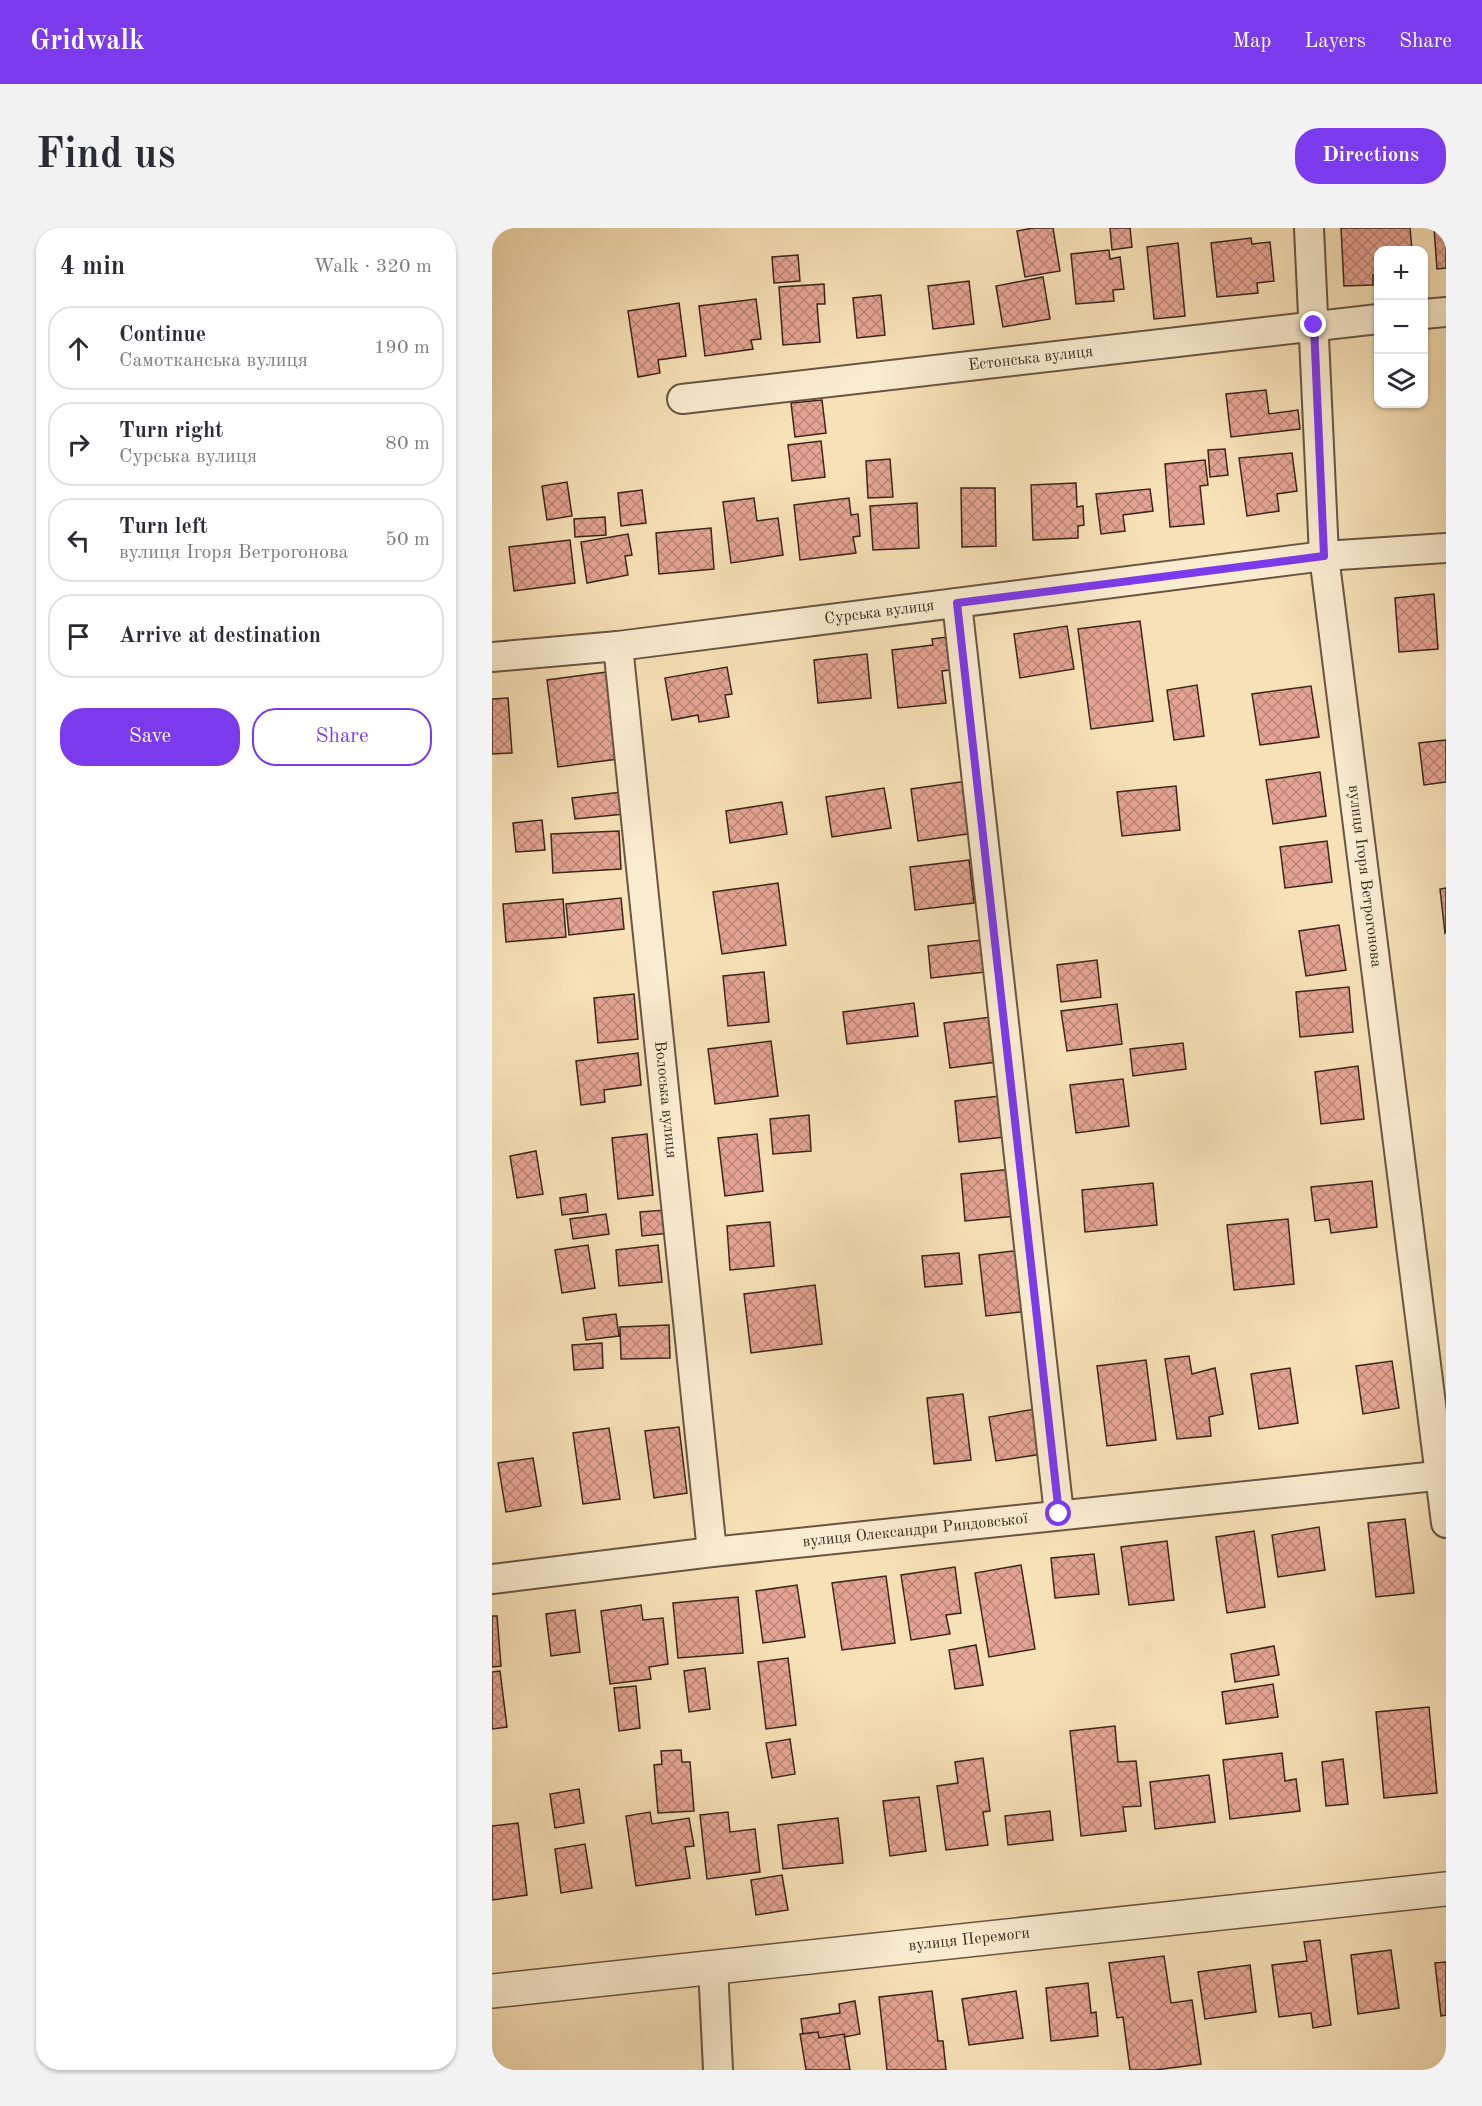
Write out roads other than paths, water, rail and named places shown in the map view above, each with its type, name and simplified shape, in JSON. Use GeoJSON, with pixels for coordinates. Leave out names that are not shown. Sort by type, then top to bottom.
{"type":"FeatureCollection","features":[{"type":"Feature","properties":{"kind":"street","name":"вулиця Ігоря Ветрогонова"},"geometry":{"type":"LineString","coordinates":[[1309,228],[1324,556],[1443,1476],[1446,1523]]}},
{"type":"Feature","properties":{"kind":"street"},"geometry":{"type":"LineString","coordinates":[[1428,314],[1446,312]]}},
{"type":"Feature","properties":{"kind":"street","name":"Естонська вулиця"},"geometry":{"type":"LineString","coordinates":[[682,399],[1374,319]]}},
{"type":"Feature","properties":{"kind":"street","name":"Сурська вулиця"},"geometry":{"type":"LineString","coordinates":[[492,657],[618,646],[1324,556],[1446,548]]}},
{"type":"Feature","properties":{"kind":"street"},"geometry":{"type":"LineString","coordinates":[[957,603],[1059,1514]]}},
{"type":"Feature","properties":{"kind":"street","name":"Волоська вулиця"},"geometry":{"type":"LineString","coordinates":[[618,646],[712,1551]]}},
{"type":"Feature","properties":{"kind":"street","name":"вулиця Олександри Риндовської"},"geometry":{"type":"LineString","coordinates":[[492,1579],[712,1551],[1443,1476]]}},
{"type":"Feature","properties":{"kind":"street","name":"вулиця Перемоги"},"geometry":{"type":"LineString","coordinates":[[492,1991],[1446,1889]]}},
{"type":"Feature","properties":{"kind":"street"},"geometry":{"type":"LineString","coordinates":[[713,1967],[718,2070]]}}]}
